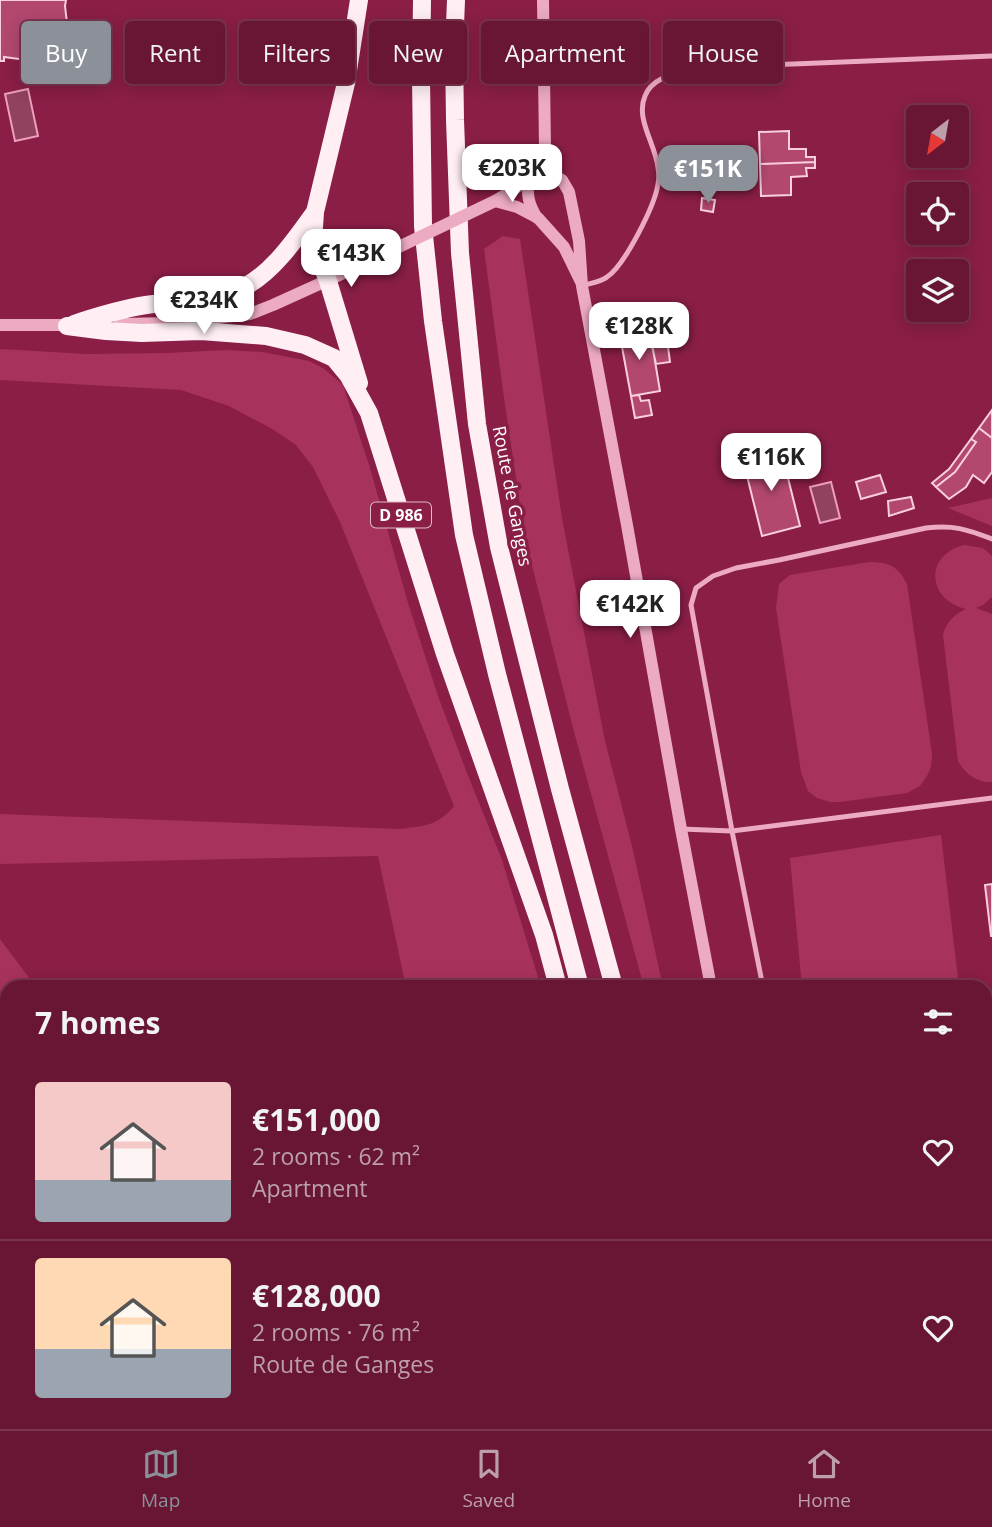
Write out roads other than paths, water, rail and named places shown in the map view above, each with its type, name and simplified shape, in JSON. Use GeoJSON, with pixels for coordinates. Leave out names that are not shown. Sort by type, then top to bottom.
{"type":"FeatureCollection","features":[{"type":"Feature","properties":{"kind":"main road","name":"D 986"},"geometry":{"type":"LineString","coordinates":[[359,0],[346,83],[315,212],[313,242],[328,281],[445,654],[544,935],[556,980]]}},
{"type":"Feature","properties":{"kind":"main road"},"geometry":{"type":"LineString","coordinates":[[422,0],[423,226],[434,334],[464,535],[497,674],[578,980]]}},
{"type":"Feature","properties":{"kind":"main road","name":"Route de Ganges"},"geometry":{"type":"LineString","coordinates":[[456,0],[455,120],[460,253],[477,424],[503,561],[612,980]]}},
{"type":"Feature","properties":{"kind":"main road","name":"D 986"},"geometry":{"type":"LineString","coordinates":[[67,326],[121,310],[227,295],[262,276],[295,241],[315,212]]}},
{"type":"Feature","properties":{"kind":"main road","name":"D 986"},"geometry":{"type":"LineString","coordinates":[[67,326],[142,333],[201,331],[266,336],[305,345],[334,358],[348,375],[369,413]]}},
{"type":"Feature","properties":{"kind":"street"},"geometry":{"type":"LineString","coordinates":[[0,325],[173,323],[250,314],[359,267],[514,190],[538,167],[545,148],[543,0]]}},
{"type":"Feature","properties":{"kind":"street"},"geometry":{"type":"LineString","coordinates":[[538,167],[562,180],[569,192],[579,241],[582,286],[711,980]]}},
{"type":"Feature","properties":{"kind":"street"},"geometry":{"type":"LineString","coordinates":[[528,178],[529,204],[564,247],[582,286]]}},
{"type":"Feature","properties":{"kind":"street"},"geometry":{"type":"LineString","coordinates":[[495,201],[517,207],[538,218]]}},
{"type":"Feature","properties":{"kind":"lane"},"geometry":{"type":"LineString","coordinates":[[582,286],[606,279],[614,271],[652,206],[659,183],[658,167],[642,109],[645,94],[659,80],[694,68],[992,56]]}},
{"type":"Feature","properties":{"kind":"lane"},"geometry":{"type":"LineString","coordinates":[[762,980],[691,605],[696,588],[713,576],[736,568],[926,528],[948,526],[992,539]]}},
{"type":"Feature","properties":{"kind":"lane"},"geometry":{"type":"LineString","coordinates":[[681,829],[732,831],[992,798]]}}]}
